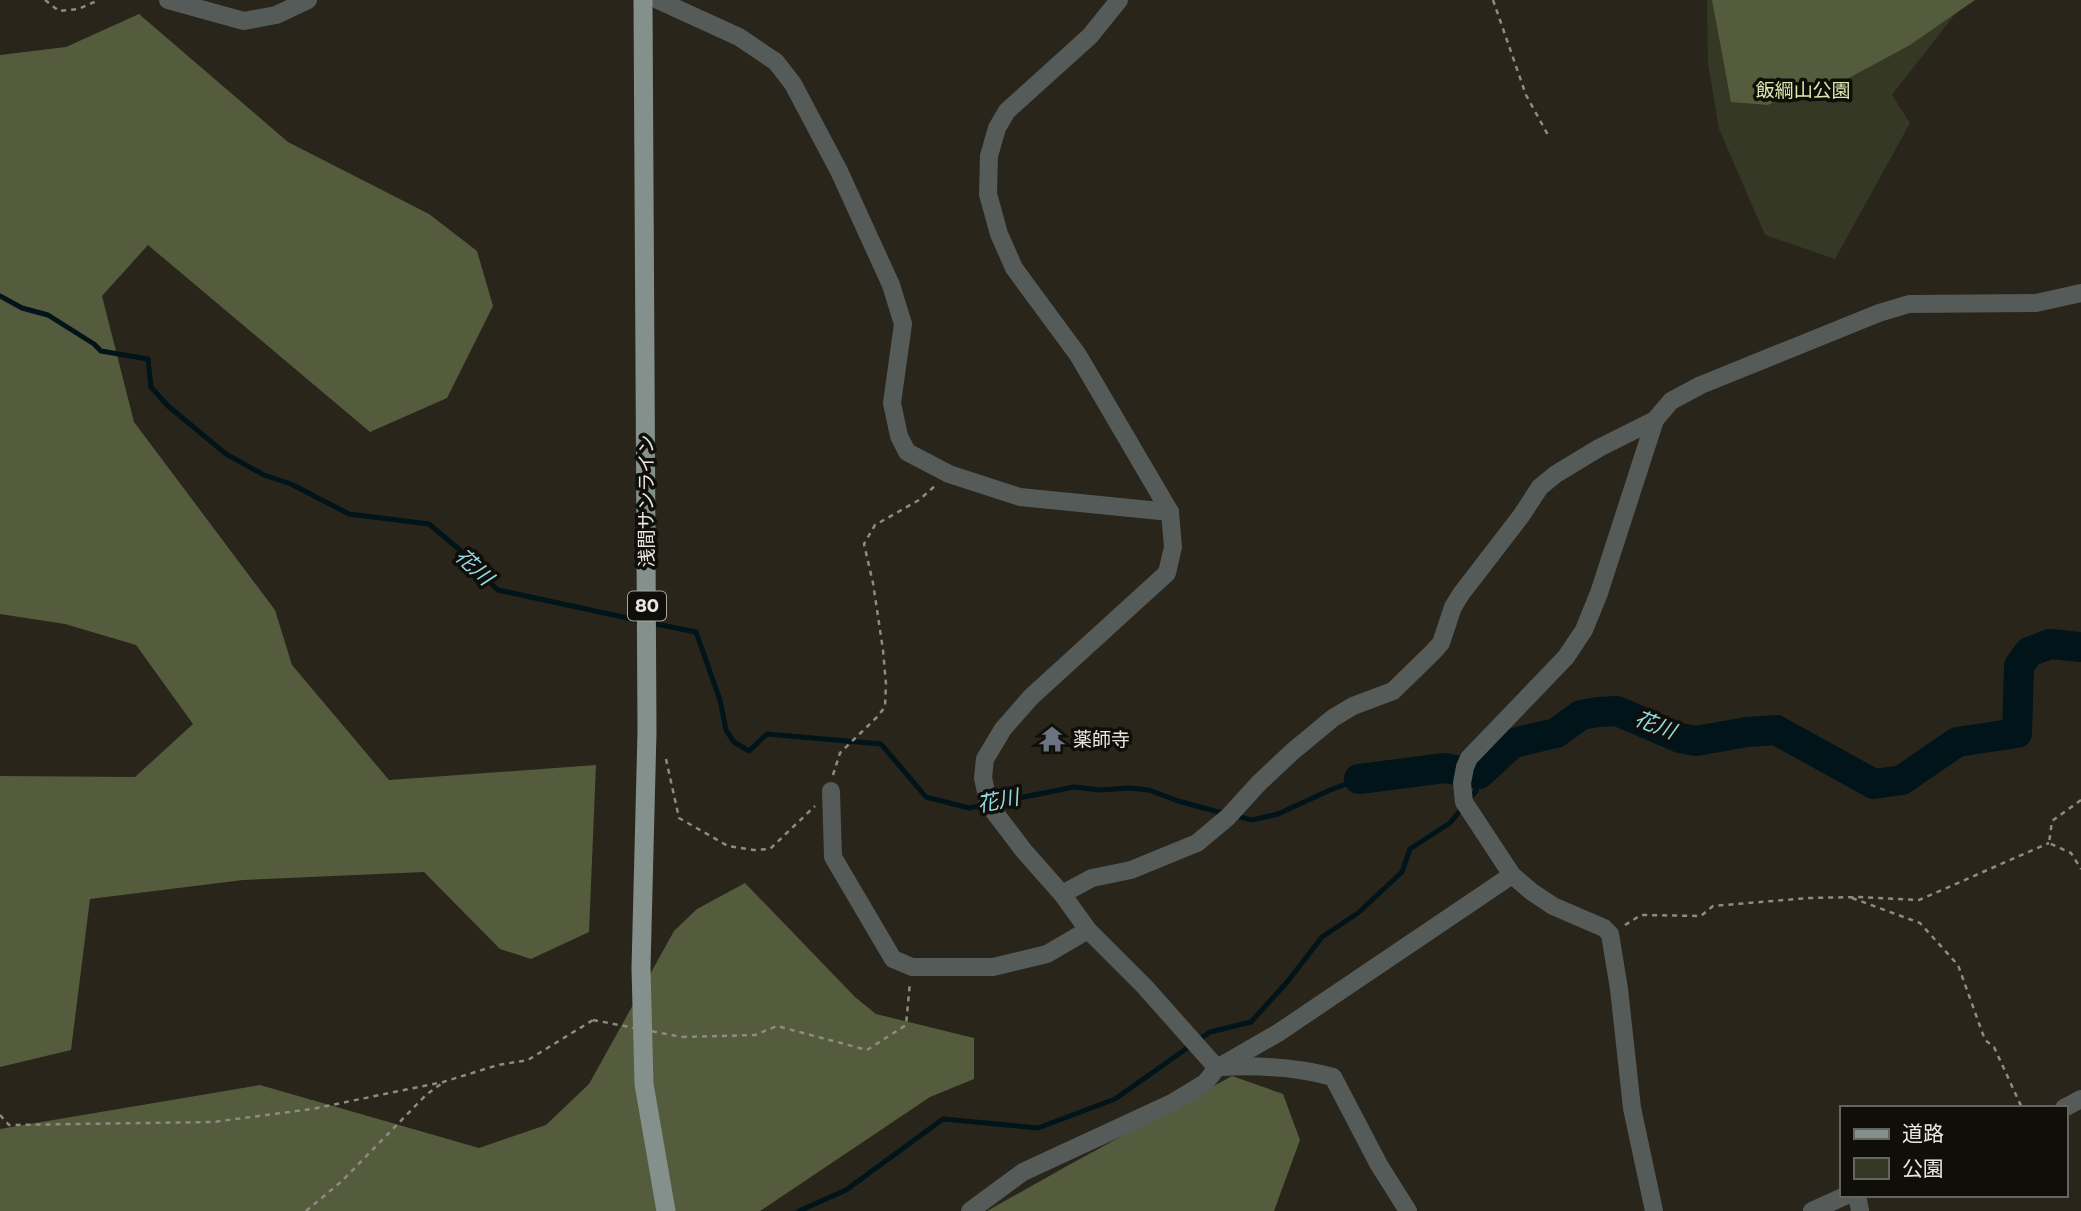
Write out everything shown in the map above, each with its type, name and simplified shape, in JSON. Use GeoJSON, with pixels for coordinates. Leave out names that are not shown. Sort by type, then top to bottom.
{"type":"FeatureCollection","features":[{"type":"Feature","properties":{"kind":"main road","name":"浅間サンライン"},"geometry":{"type":"LineString","coordinates":[[643,0],[648,732],[641,968],[644,1084],[666,1211]]}},
{"type":"Feature","properties":{"kind":"street"},"geometry":{"type":"LineString","coordinates":[[168,0],[244,21],[276,15],[308,0]]}},
{"type":"Feature","properties":{"kind":"street"},"geometry":{"type":"LineString","coordinates":[[658,0],[739,37],[776,62],[793,84],[839,171],[891,285],[903,324],[892,403],[899,436],[907,452],[949,474],[1020,497],[1170,512]]}},
{"type":"Feature","properties":{"kind":"street"},"geometry":{"type":"LineString","coordinates":[[1119,0],[1090,36],[1007,111],[997,128],[989,156],[988,194],[999,234],[1014,268],[1078,355],[1170,512],[1173,547],[1167,573],[1031,697],[1003,729],[985,759],[983,778],[989,805],[1024,851],[1062,894],[1088,930],[1145,987],[1217,1068]]}},
{"type":"Feature","properties":{"kind":"street"},"geometry":{"type":"LineString","coordinates":[[1654,1211],[1632,1108],[1610,934],[1604,928],[1553,906],[1512,875],[1464,802],[1462,783],[1465,767],[1476,749],[1566,657],[1584,630],[1599,593],[1655,420],[1671,401],[1701,385],[1879,313],[1909,304],[2036,303],[2081,293]]}},
{"type":"Feature","properties":{"kind":"street"},"geometry":{"type":"LineString","coordinates":[[1062,894],[1092,878],[1130,870],[1198,843],[1228,817],[1276,767],[1332,718],[1353,706],[1393,691],[1441,643],[1453,607],[1461,594],[1540,487],[1599,448],[1655,420]]}},
{"type":"Feature","properties":{"kind":"street"},"geometry":{"type":"LineString","coordinates":[[831,790],[833,857],[893,960],[912,967],[992,967],[1047,954],[1088,930]]}},
{"type":"Feature","properties":{"kind":"street"},"geometry":{"type":"LineString","coordinates":[[970,1211],[1023,1172],[1172,1103],[1205,1083],[1217,1068],[1278,1033],[1512,875]]}},
{"type":"Feature","properties":{"kind":"street"},"geometry":{"type":"LineString","coordinates":[[1217,1068],[1256,1066],[1306,1070],[1333,1077],[1379,1165],[1408,1211]]}},
{"type":"Feature","properties":{"kind":"street"},"geometry":{"type":"LineString","coordinates":[[1812,1211],[1843,1197]]}},
{"type":"Feature","properties":{"kind":"path"},"geometry":{"type":"LineString","coordinates":[[45,0],[59,11],[78,9],[99,0]]}},
{"type":"Feature","properties":{"kind":"path"},"geometry":{"type":"LineString","coordinates":[[1493,0],[1526,95],[1548,135]]}},
{"type":"Feature","properties":{"kind":"path"},"geometry":{"type":"LineString","coordinates":[[665,755],[679,818],[728,846],[754,850],[770,849],[831,790],[840,753],[885,707],[883,650],[864,544],[876,525],[919,500],[949,474]]}},
{"type":"Feature","properties":{"kind":"path"},"geometry":{"type":"LineString","coordinates":[[2049,843],[2052,821],[2081,800]]}},
{"type":"Feature","properties":{"kind":"path"},"geometry":{"type":"LineString","coordinates":[[1610,934],[1641,915],[1701,916],[1713,906],[1808,898],[1919,900],[2049,843],[2071,853],[2081,869]]}},
{"type":"Feature","properties":{"kind":"path"},"geometry":{"type":"LineString","coordinates":[[1850,898],[1920,923],[1958,965],[1985,1040],[1994,1046],[2021,1106]]}},
{"type":"Feature","properties":{"kind":"path"},"geometry":{"type":"LineString","coordinates":[[0,1115],[9,1125],[213,1122],[312,1109],[443,1082],[498,1065],[528,1060],[593,1020],[682,1037],[755,1035],[777,1026],[867,1051],[906,1025],[912,967]]}},
{"type":"Feature","properties":{"kind":"path"},"geometry":{"type":"LineString","coordinates":[[306,1211],[342,1181],[426,1095],[443,1082]]}},
{"type":"Feature","properties":{"kind":"green space","name":"飯綱山公園"},"geometry":{"type":"Polygon","coordinates":[[[1707,0],[1966,0],[1892,95],[1910,123],[1835,259],[1765,235],[1719,129],[1708,64],[1707,0]]]}},
{"type":"Feature","properties":{"kind":"green space"},"geometry":{"type":"Polygon","coordinates":[[[1712,0],[1975,0],[1910,45],[1847,79],[1813,83],[1768,105],[1731,102],[1712,0]]]}},
{"type":"Feature","properties":{"kind":"green space"},"geometry":{"type":"Polygon","coordinates":[[[139,14],[288,142],[429,214],[477,251],[493,306],[447,398],[370,432],[148,245],[102,296],[134,422],[275,610],[292,665],[389,780],[596,765],[589,932],[531,959],[500,949],[424,872],[243,880],[90,899],[71,1050],[0,1067],[0,776],[135,777],[193,724],[136,645],[65,624],[0,614],[0,55],[66,47],[139,14]]]}},
{"type":"Feature","properties":{"kind":"green space"},"geometry":{"type":"Polygon","coordinates":[[[745,883],[855,997],[876,1014],[974,1038],[974,1079],[930,1097],[760,1211],[0,1211],[0,1129],[260,1085],[479,1148],[546,1125],[589,1084],[674,931],[697,909],[745,883]]]}},
{"type":"Feature","properties":{"kind":"green space"},"geometry":{"type":"Polygon","coordinates":[[[1232,1076],[1283,1094],[1300,1140],[1274,1211],[987,1211],[1067,1166],[1232,1076]]]}},
{"type":"Feature","properties":{"kind":"waterway","name":"花川"},"geometry":{"type":"LineString","coordinates":[[0,296],[22,308],[48,315],[101,351],[148,359],[151,387],[168,406],[226,454],[264,475],[291,484],[349,514],[429,524],[461,551],[498,590],[641,621]]}},
{"type":"Feature","properties":{"kind":"waterway","name":"花川"},"geometry":{"type":"LineString","coordinates":[[651,623],[696,632],[720,700],[726,730],[734,742],[749,751],[767,734],[881,744],[926,797],[969,808],[1074,787],[1101,790],[1129,788],[1149,790],[1226,814]]}},
{"type":"Feature","properties":{"kind":"waterway","name":"花川"},"geometry":{"type":"LineString","coordinates":[[1359,779],[1444,768],[1479,774],[1513,743],[1556,733],[1581,715],[1617,711],[1680,738],[1696,741],[1776,730],[1874,784],[1902,780],[1957,742],[2017,733],[2019,666],[2029,652],[2050,644],[2081,647]]}},
{"type":"Feature","properties":{"kind":"waterway"},"geometry":{"type":"LineString","coordinates":[[799,1211],[846,1190],[943,1119],[1038,1128],[1115,1099],[1210,1032],[1251,1022],[1288,981],[1322,937],[1358,913],[1402,872],[1410,849],[1450,823],[1476,791],[1479,774]]}},
{"type":"Feature","properties":{"kind":"waterway","name":"花川"},"geometry":{"type":"LineString","coordinates":[[1236,816],[1252,820],[1278,814],[1359,779]]}},
{"type":"Feature","properties":{"kind":"place","name":"薬師寺"},"geometry":{"type":"Point","coordinates":[1052,739]}}]}
